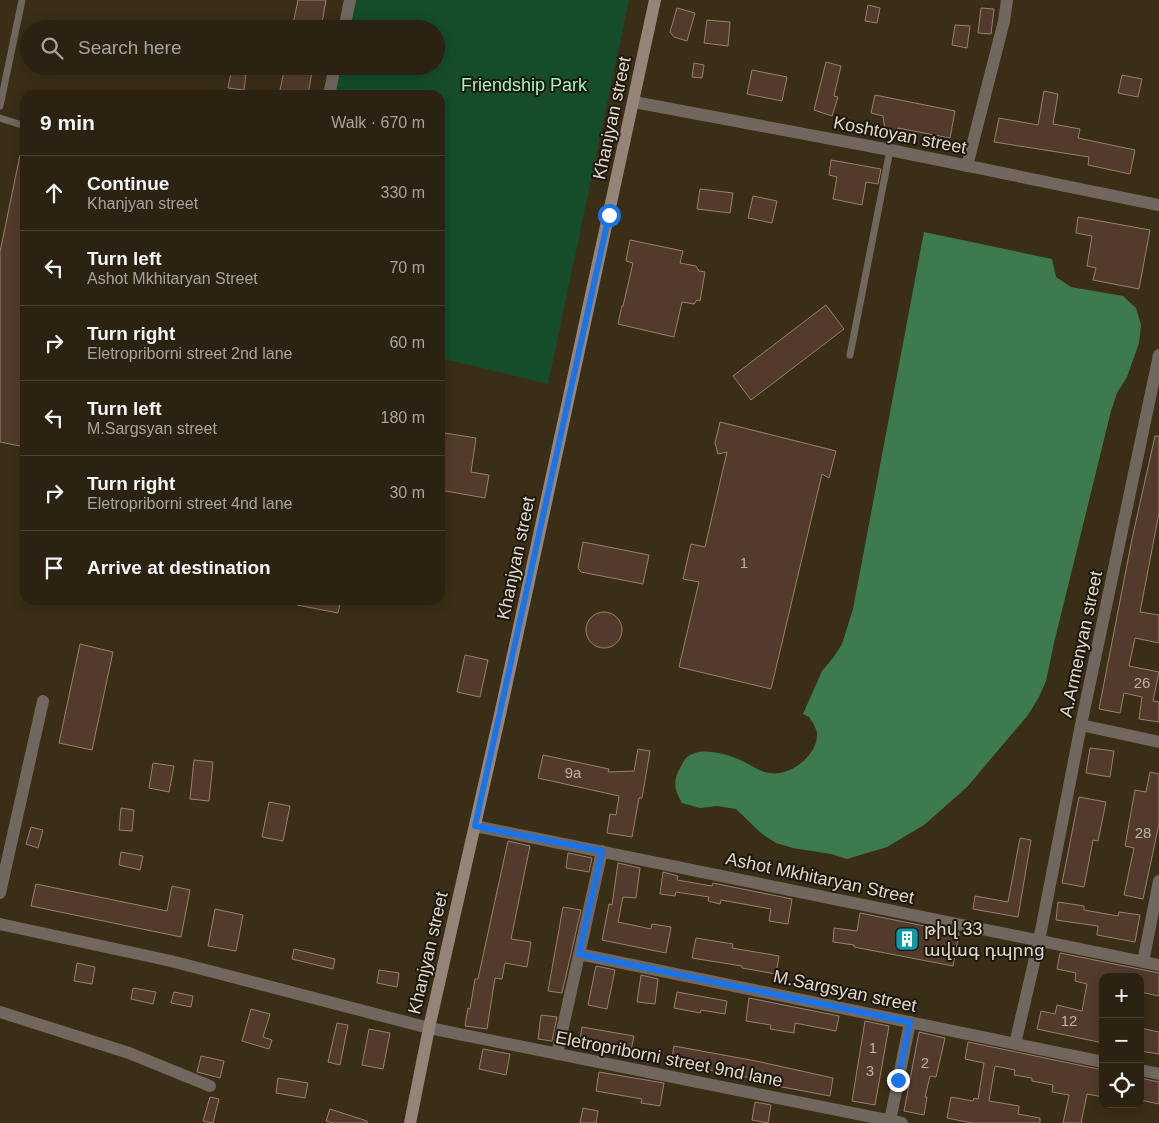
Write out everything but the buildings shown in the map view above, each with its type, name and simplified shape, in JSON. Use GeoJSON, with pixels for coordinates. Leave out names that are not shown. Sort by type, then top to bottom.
{"type":"FeatureCollection","features":[{"type":"Feature","properties":{"kind":"main road","name":"Khanjyan street"},"geometry":{"type":"LineString","coordinates":[[410,1123],[429,1028],[475,826],[655,0]]}},
{"type":"Feature","properties":{"kind":"street"},"geometry":{"type":"LineString","coordinates":[[346,20],[350,0]]}},
{"type":"Feature","properties":{"kind":"street"},"geometry":{"type":"LineString","coordinates":[[967,166],[1004,21],[1007,0]]}},
{"type":"Feature","properties":{"kind":"street"},"geometry":{"type":"LineString","coordinates":[[330,90],[333,75]]}},
{"type":"Feature","properties":{"kind":"street","name":"Koshtoyan street"},"geometry":{"type":"LineString","coordinates":[[634,102],[890,150],[1159,205]]}},
{"type":"Feature","properties":{"kind":"street","name":"A.Armenyan street"},"geometry":{"type":"LineString","coordinates":[[1015,1044],[1039,941],[1082,725],[1153,419],[1159,355]]}},
{"type":"Feature","properties":{"kind":"street"},"geometry":{"type":"LineString","coordinates":[[0,893],[43,701]]}},
{"type":"Feature","properties":{"kind":"street"},"geometry":{"type":"LineString","coordinates":[[1082,725],[1159,742]]}},
{"type":"Feature","properties":{"kind":"street","name":"Ashot Mkhitaryan Street"},"geometry":{"type":"LineString","coordinates":[[475,826],[1159,965]]}},
{"type":"Feature","properties":{"kind":"street"},"geometry":{"type":"LineString","coordinates":[[557,1054],[602,851]]}},
{"type":"Feature","properties":{"kind":"street"},"geometry":{"type":"LineString","coordinates":[[1143,962],[1159,881]]}},
{"type":"Feature","properties":{"kind":"street","name":"Eletropriborni street 9nd lane"},"geometry":{"type":"LineString","coordinates":[[0,924],[171,961],[429,1028],[896,1122]]}},
{"type":"Feature","properties":{"kind":"street","name":"M.Sargsyan street"},"geometry":{"type":"LineString","coordinates":[[579,954],[1099,1061]]}},
{"type":"Feature","properties":{"kind":"street"},"geometry":{"type":"LineString","coordinates":[[0,1012],[129,1053],[210,1086]]}},
{"type":"Feature","properties":{"kind":"street"},"geometry":{"type":"LineString","coordinates":[[896,1122],[910,1022]]}},
{"type":"Feature","properties":{"kind":"street"},"geometry":{"type":"LineString","coordinates":[[1144,1071],[1159,1074]]}},
{"type":"Feature","properties":{"kind":"lane"},"geometry":{"type":"LineString","coordinates":[[0,106],[22,0]]}},
{"type":"Feature","properties":{"kind":"lane"},"geometry":{"type":"LineString","coordinates":[[0,118],[20,124]]}},
{"type":"Feature","properties":{"kind":"lane"},"geometry":{"type":"LineString","coordinates":[[850,355],[890,150]]}},
{"type":"Feature","properties":{"kind":"green space","name":"Friendship Park"},"geometry":{"type":"Polygon","coordinates":[[[355,0],[629,0],[548,384],[445,359],[445,90],[335,90],[338,75],[445,75],[445,20],[351,20],[355,0]]]}},
{"type":"Feature","properties":{"kind":"green space"},"geometry":{"type":"Polygon","coordinates":[[[924,232],[1052,259],[1056,277],[1071,287],[1123,296],[1136,308],[1141,325],[1139,343],[1127,377],[1117,393],[1111,411],[1046,681],[1039,697],[1028,715],[967,787],[924,825],[887,847],[847,859],[776,843],[761,833],[736,809],[717,806],[700,808],[682,803],[676,790],[675,782],[685,759],[697,752],[704,751],[726,755],[765,772],[777,773],[786,772],[794,768],[808,757],[813,750],[816,742],[816,730],[809,717],[803,714],[822,671],[842,644],[853,609],[924,232]]]}},
{"type":"Feature","properties":{"kind":"place","name":"թիվ 33 ավագ դպրոց"},"geometry":{"type":"Point","coordinates":[907,939]}},
{"type":"Feature","properties":{"kind":"route"},"geometry":{"type":"LineString","coordinates":[[609,215],[475,826],[602,851],[579,954],[910,1022],[898,1080]]}}]}
